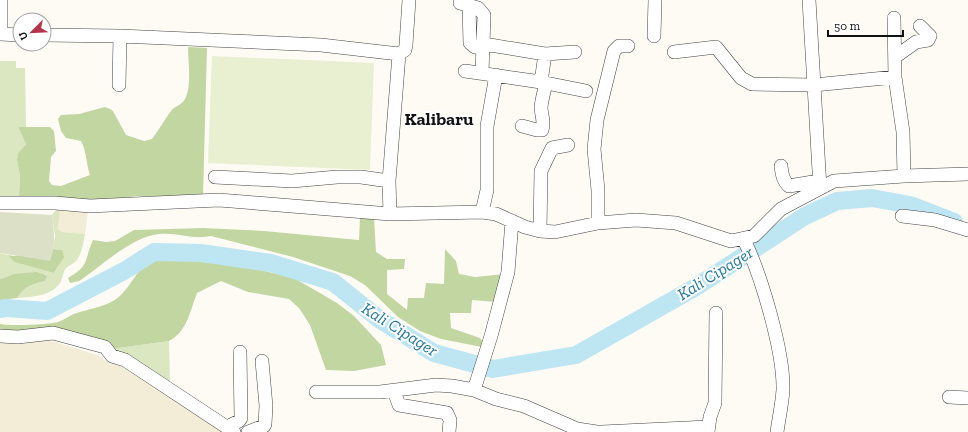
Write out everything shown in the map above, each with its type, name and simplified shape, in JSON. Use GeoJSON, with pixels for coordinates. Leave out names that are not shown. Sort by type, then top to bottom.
{"type":"FeatureCollection","features":[{"type":"Feature","properties":{"kind":"street"},"geometry":{"type":"LineString","coordinates":[[1,0],[0,34],[12,34]]}},
{"type":"Feature","properties":{"kind":"street"},"geometry":{"type":"LineString","coordinates":[[52,35],[120,36],[321,44],[399,54],[405,50],[406,45],[409,0]]}},
{"type":"Feature","properties":{"kind":"street"},"geometry":{"type":"LineString","coordinates":[[654,36],[655,0]]}},
{"type":"Feature","properties":{"kind":"street"},"geometry":{"type":"LineString","coordinates":[[809,0],[819,185]]}},
{"type":"Feature","properties":{"kind":"street"},"geometry":{"type":"LineString","coordinates":[[464,4],[470,43],[475,47],[484,46],[545,54],[575,52]]}},
{"type":"Feature","properties":{"kind":"street"},"geometry":{"type":"LineString","coordinates":[[894,18],[895,77],[903,132],[904,176]]}},
{"type":"Feature","properties":{"kind":"street"},"geometry":{"type":"LineString","coordinates":[[895,57],[916,42],[928,40],[930,36],[920,26]]}},
{"type":"Feature","properties":{"kind":"street"},"geometry":{"type":"LineString","coordinates":[[119,84],[120,36]]}},
{"type":"Feature","properties":{"kind":"street"},"geometry":{"type":"LineString","coordinates":[[482,73],[484,46]]}},
{"type":"Feature","properties":{"kind":"street"},"geometry":{"type":"LineString","coordinates":[[598,223],[598,190],[594,149],[598,120],[614,51],[619,46],[628,46]]}},
{"type":"Feature","properties":{"kind":"street"},"geometry":{"type":"LineString","coordinates":[[674,52],[716,47],[741,78],[746,82],[760,85],[814,85],[895,77]]}},
{"type":"Feature","properties":{"kind":"street"},"geometry":{"type":"LineString","coordinates":[[390,214],[389,181],[399,54]]}},
{"type":"Feature","properties":{"kind":"street"},"geometry":{"type":"LineString","coordinates":[[522,126],[542,130],[544,118],[541,107],[545,54]]}},
{"type":"Feature","properties":{"kind":"street"},"geometry":{"type":"LineString","coordinates":[[465,71],[543,82],[586,91]]}},
{"type":"Feature","properties":{"kind":"street"},"geometry":{"type":"LineString","coordinates":[[482,212],[487,184],[487,126],[496,75]]}},
{"type":"Feature","properties":{"kind":"street"},"geometry":{"type":"LineString","coordinates":[[540,231],[541,171],[552,148],[568,145]]}},
{"type":"Feature","properties":{"kind":"street"},"geometry":{"type":"LineString","coordinates":[[781,166],[782,174],[789,186],[819,185],[834,181],[904,176],[968,174]]}},
{"type":"Feature","properties":{"kind":"street"},"geometry":{"type":"LineString","coordinates":[[214,177],[292,181],[353,177],[389,181]]}},
{"type":"Feature","properties":{"kind":"street"},"geometry":{"type":"LineString","coordinates":[[0,203],[55,203],[90,206],[220,200],[390,214],[482,212],[496,214],[540,231],[555,232],[598,223],[636,220],[676,223],[731,241],[745,242],[754,236],[782,209],[819,185]]}},
{"type":"Feature","properties":{"kind":"street"},"geometry":{"type":"LineString","coordinates":[[902,216],[918,217],[968,230]]}},
{"type":"Feature","properties":{"kind":"street"},"geometry":{"type":"LineString","coordinates":[[476,384],[488,348],[508,272],[512,221]]}},
{"type":"Feature","properties":{"kind":"street"},"geometry":{"type":"LineString","coordinates":[[745,242],[773,327],[783,389],[777,432]]}},
{"type":"Feature","properties":{"kind":"street"},"geometry":{"type":"LineString","coordinates":[[602,432],[708,429],[715,403],[716,313]]}},
{"type":"Feature","properties":{"kind":"street"},"geometry":{"type":"LineString","coordinates":[[0,336],[18,337],[53,333],[110,352],[125,360],[230,429],[241,418],[240,352]]}},
{"type":"Feature","properties":{"kind":"street"},"geometry":{"type":"LineString","coordinates":[[248,432],[264,426],[265,424],[266,406],[262,361]]}},
{"type":"Feature","properties":{"kind":"street"},"geometry":{"type":"LineString","coordinates":[[316,392],[394,391],[436,385],[476,384],[496,399],[524,406],[569,428],[597,432]]}},
{"type":"Feature","properties":{"kind":"street"},"geometry":{"type":"LineString","coordinates":[[394,391],[399,405],[447,412],[450,420],[448,432]]}},
{"type":"Feature","properties":{"kind":"street"},"geometry":{"type":"LineString","coordinates":[[949,397],[968,398]]}},
{"type":"Feature","properties":{"kind":"shaded area"},"geometry":{"type":"Polygon","coordinates":[[[60,210],[88,211],[85,234],[62,232],[58,229],[60,210]]]}},
{"type":"Feature","properties":{"kind":"shaded area"},"geometry":{"type":"Polygon","coordinates":[[[36,341],[52,341],[97,355],[109,363],[123,367],[223,432],[0,432],[0,342],[23,344],[36,341]]]}},
{"type":"Feature","properties":{"kind":"green space"},"geometry":{"type":"Polygon","coordinates":[[[188,47],[207,48],[203,196],[137,196],[98,202],[19,199],[20,176],[17,160],[18,153],[26,144],[18,127],[50,127],[54,131],[56,151],[51,157],[49,181],[52,185],[61,186],[90,175],[81,141],[66,138],[61,131],[58,119],[61,115],[79,114],[105,107],[113,111],[126,135],[144,141],[152,139],[171,111],[185,99],[189,81],[188,47]]]}},
{"type":"Feature","properties":{"kind":"green space"},"geometry":{"type":"Polygon","coordinates":[[[212,56],[374,63],[370,170],[208,163],[212,56]]]}},
{"type":"Feature","properties":{"kind":"green space"},"geometry":{"type":"Polygon","coordinates":[[[0,61],[16,61],[16,68],[25,68],[26,127],[18,127],[26,144],[18,153],[17,159],[20,176],[19,199],[0,200],[0,61]]]}},
{"type":"Feature","properties":{"kind":"green space"},"geometry":{"type":"Polygon","coordinates":[[[57,209],[60,210],[58,229],[62,232],[85,234],[83,246],[77,260],[66,268],[60,283],[52,291],[41,295],[17,298],[29,286],[45,281],[22,275],[12,275],[0,279],[0,253],[8,255],[14,262],[54,273],[59,266],[62,250],[53,249],[55,236],[52,215],[57,209]]]}},
{"type":"Feature","properties":{"kind":"green space"},"geometry":{"type":"Polygon","coordinates":[[[0,212],[52,215],[54,244],[50,261],[0,253],[0,212]]]}},
{"type":"Feature","properties":{"kind":"green space"},"geometry":{"type":"Polygon","coordinates":[[[360,218],[374,218],[376,252],[387,259],[405,259],[404,269],[387,270],[387,294],[407,310],[408,298],[424,298],[426,283],[444,284],[445,249],[456,261],[459,274],[475,277],[505,274],[496,302],[472,300],[471,313],[450,313],[451,328],[480,338],[485,345],[482,347],[441,339],[420,331],[398,317],[365,285],[350,276],[293,257],[211,236],[198,237],[159,234],[148,236],[127,246],[79,281],[70,283],[68,278],[84,265],[93,240],[106,242],[115,241],[134,230],[203,228],[264,231],[359,240],[360,218]]]}},
{"type":"Feature","properties":{"kind":"green space"},"geometry":{"type":"Polygon","coordinates":[[[53,249],[62,250],[64,257],[54,273],[14,262],[8,255],[14,256],[53,252],[53,249]]]}},
{"type":"Feature","properties":{"kind":"green space"},"geometry":{"type":"Polygon","coordinates":[[[167,257],[194,258],[226,262],[294,278],[337,303],[354,316],[381,345],[386,365],[354,371],[326,370],[310,325],[299,308],[289,299],[248,292],[221,281],[197,293],[184,327],[169,341],[111,349],[103,343],[0,332],[0,324],[21,325],[53,323],[74,314],[112,302],[122,294],[144,267],[149,263],[167,257]]]}},
{"type":"Feature","properties":{"kind":"green space"},"geometry":{"type":"Polygon","coordinates":[[[37,272],[47,276],[45,281],[29,286],[22,291],[17,298],[0,300],[0,279],[14,274],[37,272]]]}},
{"type":"Feature","properties":{"kind":"green space"},"geometry":{"type":"Polygon","coordinates":[[[169,341],[170,384],[111,349],[169,341]]]}},
{"type":"Feature","properties":{"kind":"waterway","name":"Kali Cipager"},"geometry":{"type":"LineString","coordinates":[[0,309],[6,308],[47,311],[124,271],[154,252],[201,253],[271,263],[333,282],[379,319],[434,353],[493,369],[576,355],[696,287],[805,216],[837,201],[872,198],[910,205],[954,222]]}},
{"type":"Feature","properties":{"kind":"district","name":"Kalibaru"},"geometry":{"type":"Point","coordinates":[439,119]}}]}
